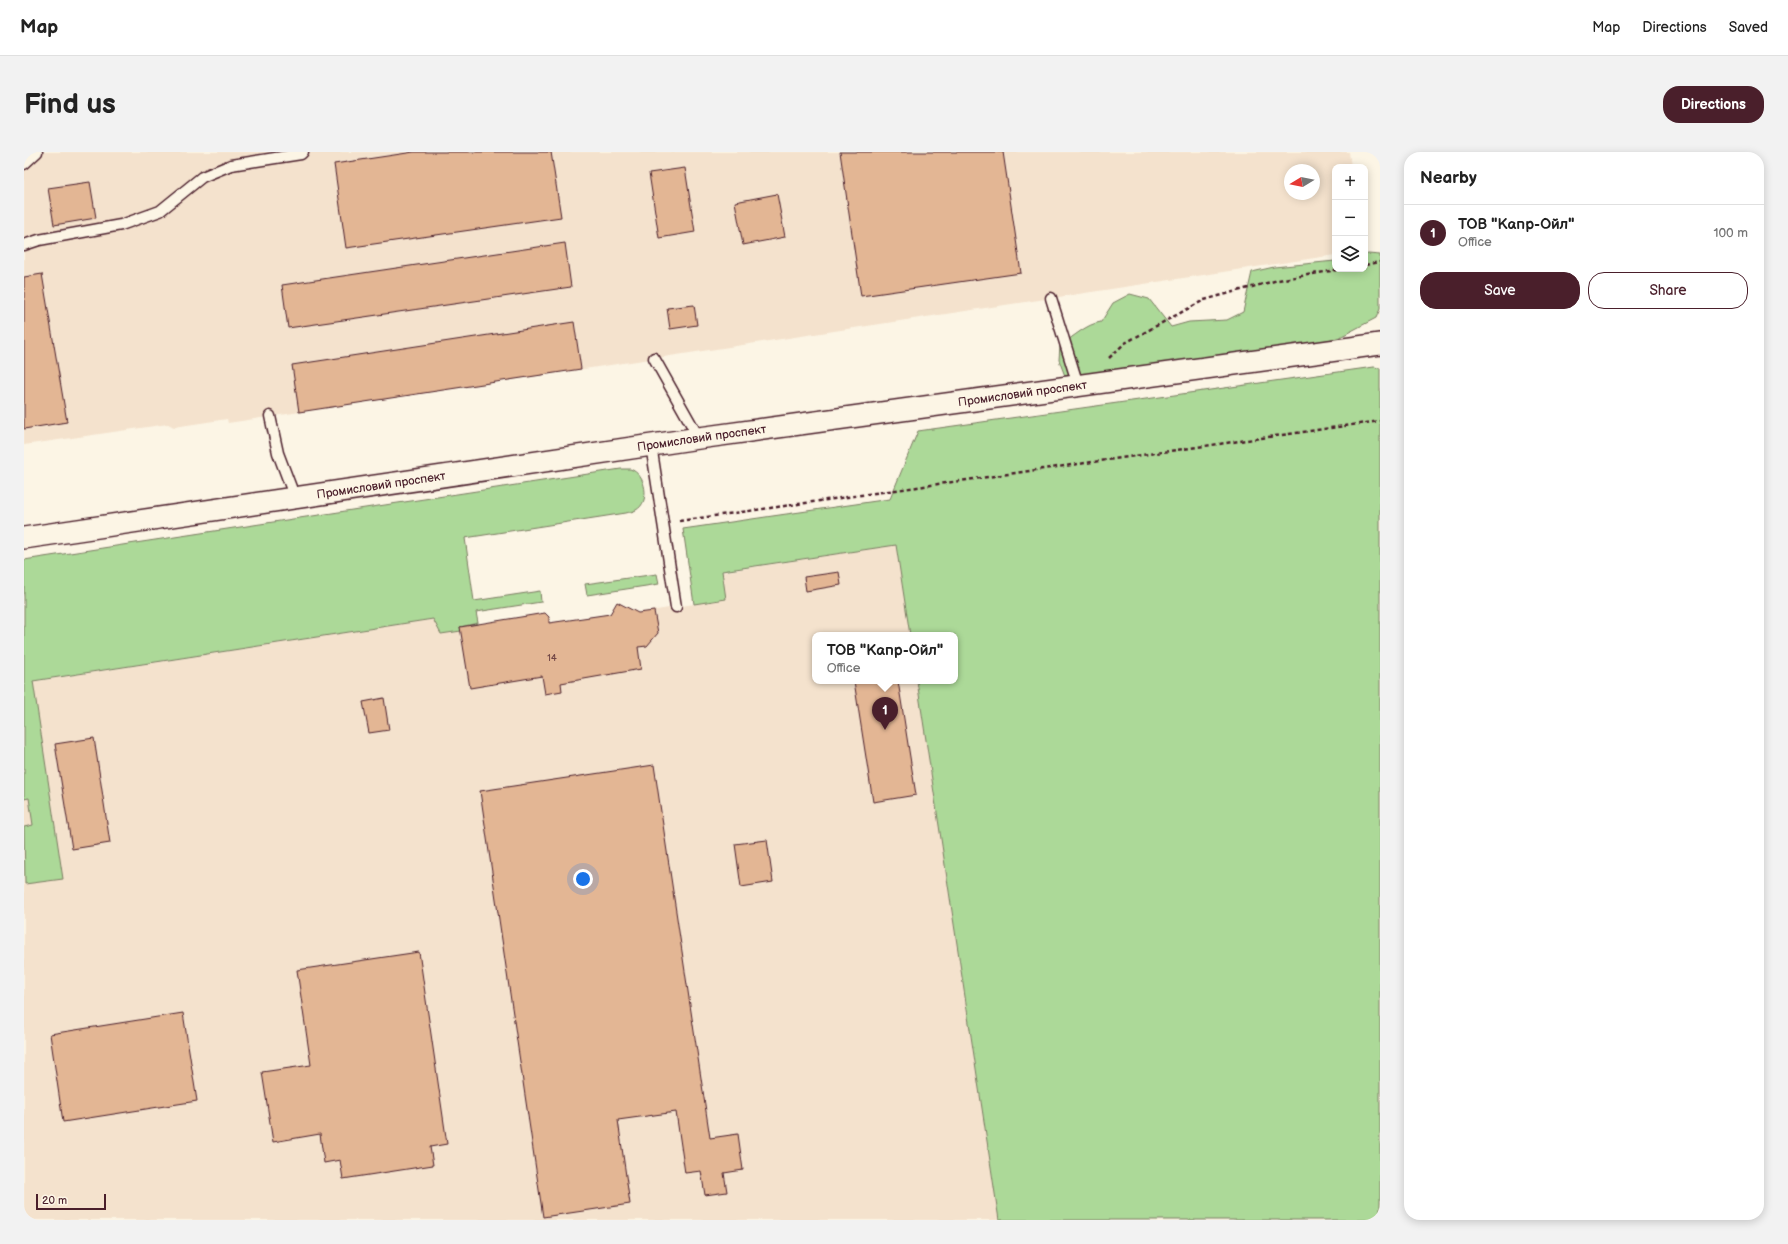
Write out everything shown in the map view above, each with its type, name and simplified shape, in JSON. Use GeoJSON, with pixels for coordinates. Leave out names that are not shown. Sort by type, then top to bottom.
{"type":"FeatureCollection","features":[{"type":"Feature","properties":{"kind":"street","name":"Промисловий проспект"},"geometry":{"type":"LineString","coordinates":[[24,538],[699,438],[1380,344]]}},
{"type":"Feature","properties":{"kind":"lane"},"geometry":{"type":"LineString","coordinates":[[24,164],[37,152]]}},
{"type":"Feature","properties":{"kind":"lane"},"geometry":{"type":"LineString","coordinates":[[24,245],[39,240],[121,225],[160,211],[202,177],[216,171],[231,165],[301,154],[303,152]]}},
{"type":"Feature","properties":{"kind":"lane"},"geometry":{"type":"LineString","coordinates":[[1052,298],[1078,385]]}},
{"type":"Feature","properties":{"kind":"lane"},"geometry":{"type":"LineString","coordinates":[[654,358],[699,438]]}},
{"type":"Feature","properties":{"kind":"lane"},"geometry":{"type":"LineString","coordinates":[[270,416],[278,453],[295,498]]}},
{"type":"Feature","properties":{"kind":"lane"},"geometry":{"type":"LineString","coordinates":[[651,445],[676,607]]}},
{"type":"Feature","properties":{"kind":"path"},"geometry":{"type":"LineString","coordinates":[[1368,264],[1380,262]]}},
{"type":"Feature","properties":{"kind":"path"},"geometry":{"type":"LineString","coordinates":[[1108,359],[1125,343],[1204,300],[1278,280],[1332,271]]}},
{"type":"Feature","properties":{"kind":"path"},"geometry":{"type":"LineString","coordinates":[[663,523],[1380,421]]}},
{"type":"Feature","properties":{"kind":"shaded area"},"geometry":{"type":"Polygon","coordinates":[[[24,152],[1349,152],[1351,164],[1332,164],[1332,255],[228,423],[227,419],[174,427],[168,424],[24,445],[24,152]]]}},
{"type":"Feature","properties":{"kind":"shaded area"},"geometry":{"type":"Polygon","coordinates":[[[896,545],[910,632],[812,632],[812,684],[917,684],[999,1220],[24,1220],[24,683],[434,619],[441,634],[461,631],[460,627],[545,613],[549,617],[549,623],[610,614],[617,602],[638,613],[725,599],[722,572],[896,545]]]}},
{"type":"Feature","properties":{"kind":"green space"},"geometry":{"type":"Polygon","coordinates":[[[1368,254],[1380,255],[1380,309],[1376,318],[1338,338],[1273,350],[1100,375],[1065,376],[1059,360],[1060,345],[1090,325],[1101,322],[1113,303],[1130,294],[1149,299],[1171,327],[1189,322],[1227,320],[1243,312],[1252,272],[1274,267],[1332,261],[1332,272],[1368,272],[1368,254]]]}},
{"type":"Feature","properties":{"kind":"green space"},"geometry":{"type":"Polygon","coordinates":[[[1374,367],[1380,368],[1380,1220],[999,1220],[917,684],[958,684],[958,632],[910,632],[896,545],[722,571],[726,599],[694,604],[683,529],[890,499],[918,431],[1374,367]]]}},
{"type":"Feature","properties":{"kind":"green space"},"geometry":{"type":"Polygon","coordinates":[[[621,469],[630,469],[635,472],[640,476],[645,488],[644,501],[635,511],[465,538],[474,601],[540,591],[541,602],[476,612],[478,623],[460,627],[461,631],[441,634],[433,619],[33,681],[63,879],[25,884],[24,827],[33,825],[29,798],[24,799],[24,560],[621,469]]]}},
{"type":"Feature","properties":{"kind":"green space"},"geometry":{"type":"Polygon","coordinates":[[[657,574],[659,584],[587,595],[585,584],[657,574]]]}},
{"type":"Feature","properties":{"kind":"building"},"geometry":{"type":"Polygon","coordinates":[[[414,152],[551,152],[561,217],[346,248],[334,164],[414,152]]]}},
{"type":"Feature","properties":{"kind":"building"},"geometry":{"type":"Polygon","coordinates":[[[840,152],[1003,152],[1021,273],[861,296],[840,152]]]}},
{"type":"Feature","properties":{"kind":"building"},"geometry":{"type":"Polygon","coordinates":[[[685,168],[695,232],[659,238],[649,173],[685,168]]]}},
{"type":"Feature","properties":{"kind":"building"},"geometry":{"type":"Polygon","coordinates":[[[90,182],[96,218],[54,225],[48,188],[90,182]]]}},
{"type":"Feature","properties":{"kind":"building"},"geometry":{"type":"Polygon","coordinates":[[[777,194],[785,237],[743,245],[735,202],[777,194]]]}},
{"type":"Feature","properties":{"kind":"building"},"geometry":{"type":"Polygon","coordinates":[[[565,243],[571,287],[288,328],[282,285],[565,243]]]}},
{"type":"Feature","properties":{"kind":"building"},"geometry":{"type":"Polygon","coordinates":[[[42,274],[67,422],[24,429],[24,277],[42,274]]]}},
{"type":"Feature","properties":{"kind":"building"},"geometry":{"type":"Polygon","coordinates":[[[694,305],[697,325],[670,329],[667,308],[694,305]]]}},
{"type":"Feature","properties":{"kind":"building"},"geometry":{"type":"Polygon","coordinates":[[[574,322],[581,369],[299,412],[292,365],[574,322]]]}},
{"type":"Feature","properties":{"kind":"building"},"geometry":{"type":"Polygon","coordinates":[[[839,572],[841,585],[806,591],[804,577],[839,572]]]}},
{"type":"Feature","properties":{"kind":"building"},"geometry":{"type":"Polygon","coordinates":[[[617,602],[638,613],[654,611],[658,633],[647,646],[638,647],[641,669],[561,683],[562,691],[545,694],[542,676],[470,688],[460,627],[545,613],[549,617],[549,623],[610,614],[617,602]]]}},
{"type":"Feature","properties":{"kind":"building"},"geometry":{"type":"Polygon","coordinates":[[[854,684],[898,684],[916,795],[873,802],[854,684]]]}},
{"type":"Feature","properties":{"kind":"building"},"geometry":{"type":"Polygon","coordinates":[[[384,698],[389,730],[369,733],[363,702],[384,698]]]}},
{"type":"Feature","properties":{"kind":"building"},"geometry":{"type":"Polygon","coordinates":[[[94,738],[110,843],[72,849],[55,744],[94,738]]]}},
{"type":"Feature","properties":{"kind":"building"},"geometry":{"type":"Polygon","coordinates":[[[654,765],[710,1138],[738,1134],[743,1170],[724,1173],[727,1192],[705,1195],[701,1171],[685,1173],[676,1112],[618,1120],[630,1204],[543,1217],[480,791],[654,765]]]}},
{"type":"Feature","properties":{"kind":"building"},"geometry":{"type":"Polygon","coordinates":[[[767,840],[773,882],[741,887],[735,844],[767,840]]]}},
{"type":"Feature","properties":{"kind":"building"},"geometry":{"type":"Polygon","coordinates":[[[419,952],[447,1144],[430,1147],[433,1165],[343,1179],[340,1160],[324,1163],[320,1134],[273,1142],[262,1072],[311,1065],[297,970],[419,952]]]}},
{"type":"Feature","properties":{"kind":"building"},"geometry":{"type":"Polygon","coordinates":[[[183,1013],[197,1101],[63,1122],[50,1034],[183,1013]]]}},
{"type":"Feature","properties":{"kind":"place","name":"ТОВ \"Капр-Ойл\""},"geometry":{"type":"Point","coordinates":[885,730]}}]}
